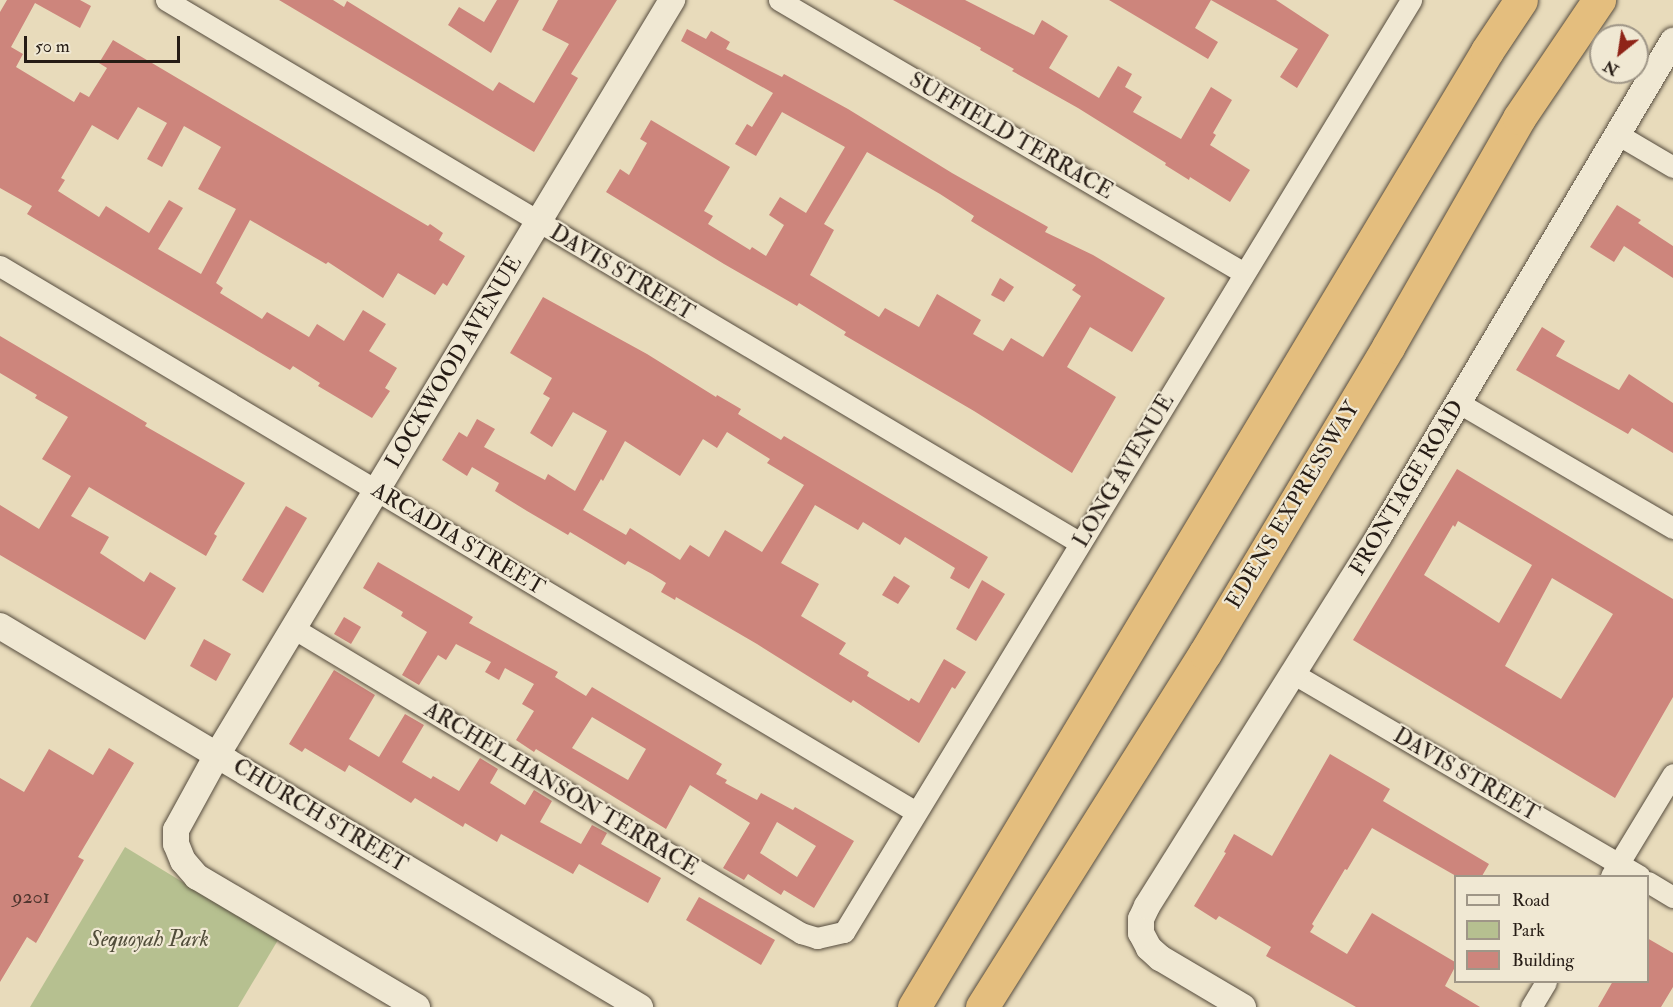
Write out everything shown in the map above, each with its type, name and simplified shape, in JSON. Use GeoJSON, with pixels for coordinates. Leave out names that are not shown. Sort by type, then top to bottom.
{"type":"FeatureCollection","features":[{"type":"Feature","properties":{"kind":"highway"},"geometry":{"type":"LineString","coordinates":[[914,1007],[1487,51],[1521,0]]}},
{"type":"Feature","properties":{"kind":"highway","name":"EDENS EXPRESSWAY"},"geometry":{"type":"LineString","coordinates":[[981,1007],[1205,653],[1388,347],[1519,118],[1599,0]]}},
{"type":"Feature","properties":{"kind":"street","name":"DAVIS STREET"},"geometry":{"type":"LineString","coordinates":[[166,0],[1080,543]]}},
{"type":"Feature","properties":{"kind":"street","name":"LOCKWOOD AVENUE"},"geometry":{"type":"LineString","coordinates":[[417,1007],[197,877],[183,861],[176,844],[176,830],[217,755],[672,0]]}},
{"type":"Feature","properties":{"kind":"street","name":"SUFFIELD TERRACE"},"geometry":{"type":"LineString","coordinates":[[778,0],[1244,273]]}},
{"type":"Feature","properties":{"kind":"street","name":"LONG AVENUE"},"geometry":{"type":"LineString","coordinates":[[832,937],[844,932],[854,920],[916,812],[1244,273],[1404,2]]}},
{"type":"Feature","properties":{"kind":"street","name":"FRONTAGE ROAD"},"geometry":{"type":"LineString","coordinates":[[1244,1007],[1160,958],[1149,948],[1141,933],[1141,919],[1459,403],[1673,40]]}},
{"type":"Feature","properties":{"kind":"street"},"geometry":{"type":"LineString","coordinates":[[1617,134],[1673,167]]}},
{"type":"Feature","properties":{"kind":"street","name":"ARCADIA STREET"},"geometry":{"type":"LineString","coordinates":[[0,266],[916,812]]}},
{"type":"Feature","properties":{"kind":"street"},"geometry":{"type":"LineString","coordinates":[[1459,403],[1673,528]]}},
{"type":"Feature","properties":{"kind":"street","name":"CHURCH STREET"},"geometry":{"type":"LineString","coordinates":[[0,627],[640,1007]]}},
{"type":"Feature","properties":{"kind":"street","name":"ARCHEL HANSON TERRACE"},"geometry":{"type":"LineString","coordinates":[[293,628],[801,933],[817,938],[832,937]]}},
{"type":"Feature","properties":{"kind":"street","name":"DAVIS STREET"},"geometry":{"type":"LineString","coordinates":[[1294,674],[1615,871],[1634,875]]}},
{"type":"Feature","properties":{"kind":"street"},"geometry":{"type":"LineString","coordinates":[[1615,871],[1673,774]]}},
{"type":"Feature","properties":{"kind":"street"},"geometry":{"type":"LineString","coordinates":[[1649,883],[1673,897]]}},
{"type":"Feature","properties":{"kind":"street"},"geometry":{"type":"LineString","coordinates":[[1531,1007],[1545,983]]}},
{"type":"Feature","properties":{"kind":"green space","name":"Sequoyah Park"},"geometry":{"type":"Polygon","coordinates":[[[125,847],[278,940],[238,1007],[30,1007],[125,847]]]}},
{"type":"Feature","properties":{"kind":"building"},"geometry":{"type":"Polygon","coordinates":[[[7,0],[80,0],[91,6],[80,28],[35,3],[11,47],[23,54],[16,67],[74,102],[80,92],[89,97],[107,68],[99,63],[113,40],[428,226],[430,224],[443,233],[439,240],[465,256],[447,286],[443,283],[435,295],[398,273],[383,298],[328,262],[326,264],[250,220],[216,283],[223,288],[220,293],[262,319],[267,312],[309,337],[317,324],[344,341],[363,310],[386,324],[369,351],[397,368],[385,388],[390,391],[372,418],[318,386],[320,383],[293,366],[290,370],[27,214],[32,206],[0,188],[0,12],[7,0]],[[138,107],[118,140],[92,125],[61,178],[65,180],[58,191],[99,217],[106,206],[149,233],[169,200],[183,208],[158,249],[201,274],[236,209],[198,189],[221,147],[184,126],[162,167],[147,159],[167,123],[138,107]]]}},
{"type":"Feature","properties":{"kind":"building"},"geometry":{"type":"Polygon","coordinates":[[[279,0],[333,0],[344,7],[347,1],[493,91],[499,82],[534,103],[569,44],[542,30],[558,0],[617,0],[571,74],[578,78],[534,152],[279,0]]]}},
{"type":"Feature","properties":{"kind":"building"},"geometry":{"type":"Polygon","coordinates":[[[497,0],[519,0],[491,53],[448,25],[459,7],[484,22],[497,0]]]}},
{"type":"Feature","properties":{"kind":"building"},"geometry":{"type":"Polygon","coordinates":[[[893,0],[965,0],[1034,35],[1042,20],[1068,36],[1049,68],[1099,98],[1118,66],[1132,74],[1125,87],[1142,97],[1133,112],[1181,139],[1211,87],[1232,100],[1213,133],[1216,135],[1210,145],[1250,170],[1230,202],[1190,177],[1189,180],[1078,108],[1012,71],[1014,69],[980,50],[981,48],[893,0]]]}},
{"type":"Feature","properties":{"kind":"building"},"geometry":{"type":"Polygon","coordinates":[[[1109,0],[1211,0],[1195,28],[1218,42],[1208,59],[1109,0]]]}},
{"type":"Feature","properties":{"kind":"building"},"geometry":{"type":"Polygon","coordinates":[[[1211,0],[1276,0],[1329,35],[1297,88],[1280,77],[1298,49],[1211,0]]]}},
{"type":"Feature","properties":{"kind":"building"},"geometry":{"type":"Polygon","coordinates":[[[687,29],[706,39],[711,31],[730,42],[726,49],[782,77],[784,74],[848,109],[952,173],[1048,227],[1045,232],[1093,255],[1165,298],[1132,352],[1090,327],[1067,367],[1116,397],[1072,473],[974,411],[844,335],[846,332],[799,303],[797,306],[606,192],[620,169],[629,175],[647,143],[640,139],[651,120],[730,167],[704,211],[713,216],[708,224],[750,250],[752,247],[766,256],[784,225],[769,215],[780,197],[806,213],[845,147],[782,112],[756,156],[735,144],[747,124],[752,127],[773,93],[681,41],[687,29]],[[867,152],[824,224],[834,230],[810,275],[879,317],[885,308],[919,327],[937,294],[981,320],[973,334],[1003,351],[1011,338],[1043,357],[1081,296],[1072,290],[1076,285],[971,221],[974,216],[867,152]]]}},
{"type":"Feature","properties":{"kind":"building"},"geometry":{"type":"Polygon","coordinates":[[[1617,205],[1641,220],[1638,223],[1673,246],[1673,278],[1624,246],[1614,262],[1590,247],[1617,205]]]}},
{"type":"Feature","properties":{"kind":"building"},"geometry":{"type":"Polygon","coordinates":[[[1000,278],[1014,287],[1004,302],[991,295],[1000,278]]]}},
{"type":"Feature","properties":{"kind":"building"},"geometry":{"type":"Polygon","coordinates":[[[543,297],[647,354],[716,397],[717,395],[741,409],[738,414],[781,440],[784,436],[988,557],[969,589],[950,578],[955,568],[905,537],[900,545],[863,522],[858,530],[815,505],[781,563],[819,584],[801,616],[846,643],[839,654],[869,672],[867,676],[909,701],[911,698],[919,703],[944,659],[966,672],[955,689],[952,687],[919,743],[853,700],[851,703],[757,644],[676,597],[675,600],[661,592],[666,583],[652,574],[628,561],[625,565],[570,532],[568,535],[527,511],[495,491],[499,483],[472,467],[467,476],[442,460],[459,432],[467,437],[477,419],[495,429],[484,447],[545,480],[548,474],[575,491],[607,431],[573,412],[552,447],[530,433],[550,398],[543,394],[552,378],[510,353],[543,297]],[[727,432],[717,448],[703,439],[680,476],[625,441],[603,481],[601,479],[583,510],[626,535],[630,528],[680,560],[690,545],[709,557],[725,530],[762,552],[804,485],[767,463],[770,459],[727,432]]]}},
{"type":"Feature","properties":{"kind":"building"},"geometry":{"type":"Polygon","coordinates":[[[1542,327],[1565,341],[1556,356],[1619,390],[1629,374],[1673,403],[1673,453],[1632,428],[1628,434],[1516,370],[1542,327]]]}},
{"type":"Feature","properties":{"kind":"building"},"geometry":{"type":"Polygon","coordinates":[[[0,336],[147,423],[145,426],[245,483],[214,534],[217,536],[206,556],[89,487],[71,516],[109,537],[100,553],[144,582],[150,572],[176,588],[145,640],[0,555],[0,505],[39,529],[71,476],[42,459],[68,417],[35,398],[37,395],[0,373],[0,336]]]}},
{"type":"Feature","properties":{"kind":"building"},"geometry":{"type":"Polygon","coordinates":[[[1457,469],[1673,599],[1673,697],[1615,798],[1353,640],[1457,469]],[[1458,521],[1455,527],[1453,525],[1424,575],[1499,623],[1532,565],[1458,521]],[[1552,578],[1505,666],[1561,699],[1613,614],[1552,578]]]}},
{"type":"Feature","properties":{"kind":"building"},"geometry":{"type":"Polygon","coordinates":[[[286,506],[307,518],[263,593],[242,580],[286,506]]]}},
{"type":"Feature","properties":{"kind":"building"},"geometry":{"type":"Polygon","coordinates":[[[378,562],[473,617],[469,623],[558,672],[555,677],[586,696],[592,687],[722,764],[716,774],[727,780],[725,783],[757,800],[761,793],[793,810],[795,807],[854,841],[814,908],[784,890],[781,895],[748,874],[744,880],[723,868],[750,823],[690,785],[666,829],[536,749],[534,752],[516,740],[534,711],[522,704],[534,684],[505,668],[499,680],[485,672],[491,662],[456,644],[446,660],[438,655],[419,685],[402,675],[427,632],[401,616],[403,612],[363,588],[378,562]],[[592,717],[572,748],[628,780],[646,749],[592,717]],[[777,822],[760,853],[797,877],[816,846],[777,822]]]}},
{"type":"Feature","properties":{"kind":"building"},"geometry":{"type":"Polygon","coordinates":[[[894,576],[910,586],[898,604],[882,595],[894,576]]]}},
{"type":"Feature","properties":{"kind":"building"},"geometry":{"type":"Polygon","coordinates":[[[982,580],[1005,594],[976,641],[956,629],[982,580]]]}},
{"type":"Feature","properties":{"kind":"building"},"geometry":{"type":"Polygon","coordinates":[[[344,617],[361,627],[351,644],[334,634],[344,617]]]}},
{"type":"Feature","properties":{"kind":"building"},"geometry":{"type":"Polygon","coordinates":[[[204,639],[231,654],[216,681],[190,666],[204,639]]]}},
{"type":"Feature","properties":{"kind":"building"},"geometry":{"type":"Polygon","coordinates":[[[334,670],[375,695],[349,739],[379,757],[405,714],[424,725],[402,762],[431,779],[433,776],[459,791],[480,758],[498,769],[490,783],[525,805],[534,790],[552,801],[540,822],[581,844],[592,825],[607,833],[601,844],[661,878],[648,903],[579,864],[573,874],[501,834],[497,842],[465,823],[463,827],[415,798],[411,803],[349,765],[345,772],[305,748],[302,752],[289,744],[334,670]]]}},
{"type":"Feature","properties":{"kind":"building"},"geometry":{"type":"Polygon","coordinates":[[[109,748],[134,763],[78,857],[84,860],[36,943],[27,937],[0,982],[0,778],[24,792],[49,749],[93,775],[109,748]]]}},
{"type":"Feature","properties":{"kind":"building"},"geometry":{"type":"Polygon","coordinates":[[[1330,754],[1390,789],[1383,801],[1489,864],[1483,875],[1454,875],[1372,828],[1312,924],[1314,926],[1310,932],[1347,954],[1372,913],[1454,961],[1454,969],[1445,986],[1480,1007],[1356,1007],[1266,956],[1271,947],[1219,916],[1216,920],[1194,906],[1226,853],[1224,852],[1234,834],[1272,856],[1330,754]]]}},
{"type":"Feature","properties":{"kind":"building"},"geometry":{"type":"Polygon","coordinates":[[[699,897],[775,940],[761,965],[686,920],[699,897]]]}},
{"type":"Feature","properties":{"kind":"building"},"geometry":{"type":"Polygon","coordinates":[[[1649,939],[1673,953],[1673,987],[1661,1007],[1598,1007],[1612,983],[1649,983],[1649,939]]]}}]}
